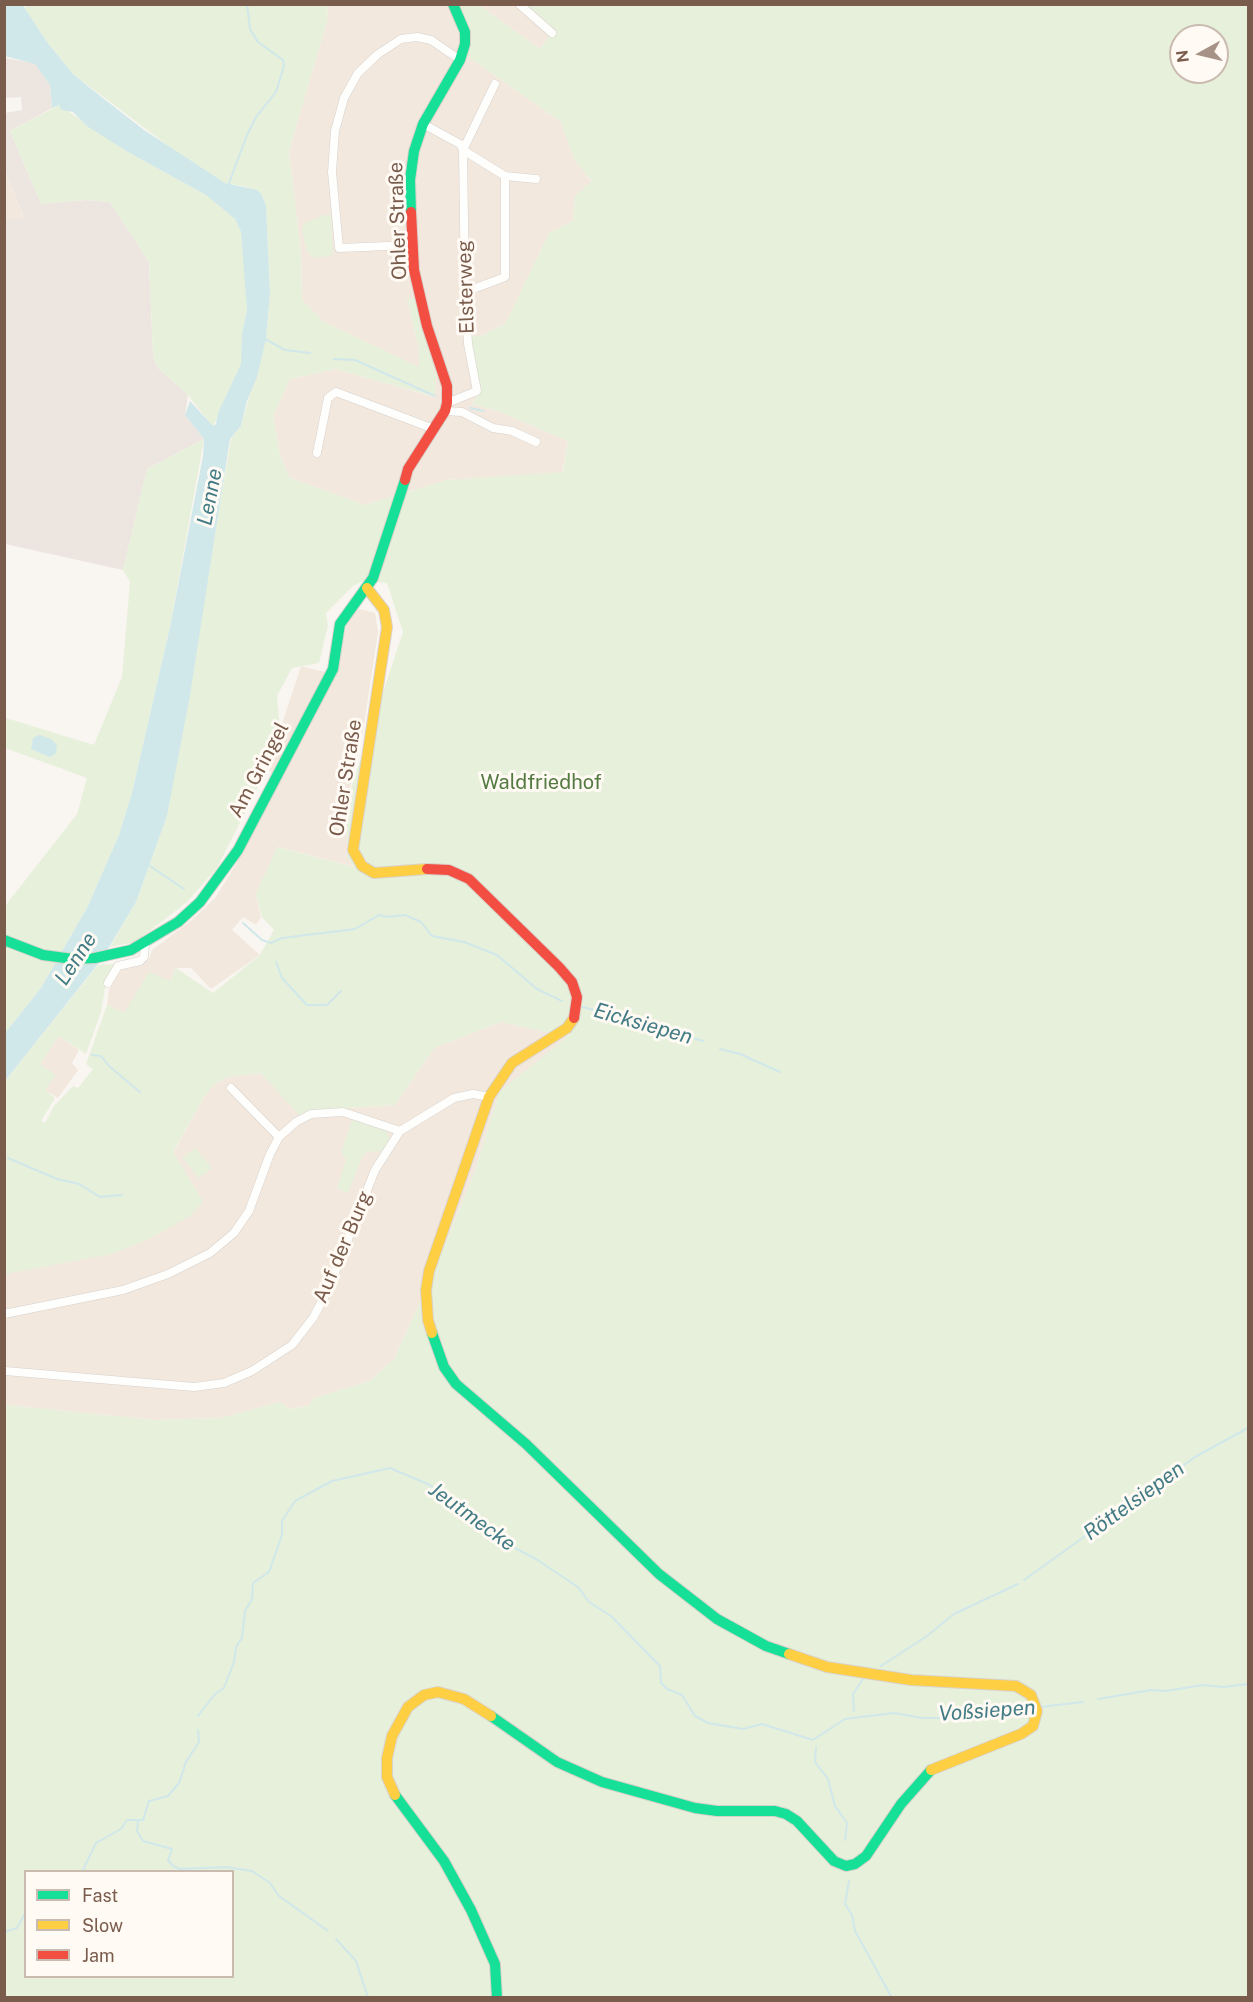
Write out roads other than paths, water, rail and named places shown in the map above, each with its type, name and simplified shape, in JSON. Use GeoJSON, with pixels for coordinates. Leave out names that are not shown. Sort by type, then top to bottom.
{"type":"FeatureCollection","features":[{"type":"Feature","properties":{"kind":"street","name":"Ohler Straße"},"geometry":{"type":"LineString","coordinates":[[446,407],[447,386],[420,298],[412,245],[410,180],[414,151],[423,124],[460,60],[465,44],[465,32],[453,4]]}},
{"type":"Feature","properties":{"kind":"street"},"geometry":{"type":"LineString","coordinates":[[519,4],[552,33]]}},
{"type":"Feature","properties":{"kind":"street"},"geometry":{"type":"LineString","coordinates":[[412,245],[339,248],[332,171],[335,131],[344,98],[358,73],[378,54],[401,39],[417,37],[431,40],[460,60]]}},
{"type":"Feature","properties":{"kind":"street"},"geometry":{"type":"LineString","coordinates":[[463,150],[495,84]]}},
{"type":"Feature","properties":{"kind":"street"},"geometry":{"type":"LineString","coordinates":[[423,124],[460,144],[463,150],[505,176],[536,179]]}},
{"type":"Feature","properties":{"kind":"street","name":"Elsterweg"},"geometry":{"type":"LineString","coordinates":[[446,407],[477,391],[468,344],[463,150]]}},
{"type":"Feature","properties":{"kind":"street"},"geometry":{"type":"LineString","coordinates":[[465,292],[505,277],[505,176]]}},
{"type":"Feature","properties":{"kind":"street"},"geometry":{"type":"LineString","coordinates":[[317,453],[328,398],[336,392],[434,429]]}},
{"type":"Feature","properties":{"kind":"street"},"geometry":{"type":"LineString","coordinates":[[367,588],[373,578],[408,469],[446,407],[462,412],[493,428],[512,431],[536,441]]}},
{"type":"Feature","properties":{"kind":"street","name":"Ohler Straße"},"geometry":{"type":"LineString","coordinates":[[367,588],[384,610],[387,627],[353,844],[356,859],[362,866],[374,873],[435,868],[449,870],[469,879],[559,967],[576,992],[577,1010],[567,1028],[512,1063],[489,1097],[440,1234],[427,1280],[427,1311],[433,1341],[444,1367],[456,1384],[526,1444],[658,1574],[692,1602],[746,1636],[827,1667],[911,1680],[1016,1686],[1028,1692],[1036,1706],[1033,1726],[1021,1734],[932,1769],[908,1795],[866,1857],[855,1864],[846,1866],[830,1858],[797,1821],[786,1814],[769,1811],[706,1810],[609,1784],[557,1762],[464,1699],[438,1692],[424,1695],[408,1707],[394,1730],[388,1750],[387,1777],[399,1802],[444,1862],[471,1910],[495,1964],[497,1998]]}},
{"type":"Feature","properties":{"kind":"street","name":"Am Gringel"},"geometry":{"type":"LineString","coordinates":[[4,940],[43,955],[74,959],[95,958],[131,950],[145,944],[178,922],[200,902],[238,850],[333,669],[343,618],[367,588]]}},
{"type":"Feature","properties":{"kind":"street"},"geometry":{"type":"LineString","coordinates":[[108,983],[118,966],[140,961],[144,957],[147,953],[145,944]]}},
{"type":"Feature","properties":{"kind":"street"},"geometry":{"type":"LineString","coordinates":[[231,1088],[279,1137]]}},
{"type":"Feature","properties":{"kind":"street","name":"Auf der Burg"},"geometry":{"type":"LineString","coordinates":[[5,1371],[194,1387],[224,1383],[259,1366],[292,1345],[313,1318],[329,1288],[375,1170],[400,1131],[454,1098],[473,1094],[489,1097]]}},
{"type":"Feature","properties":{"kind":"street"},"geometry":{"type":"LineString","coordinates":[[4,1314],[123,1290],[168,1274],[210,1253],[234,1233],[249,1211],[270,1154],[279,1137],[296,1122],[311,1114],[343,1112],[400,1131]]}},
{"type":"Feature","properties":{"kind":"water","name":"Lenne"},"geometry":{"type":"Polygon","coordinates":[[[22,4],[47,42],[73,74],[99,95],[144,130],[225,183],[257,190],[262,195],[266,206],[270,293],[266,339],[257,377],[247,401],[241,426],[230,439],[190,695],[167,816],[136,902],[102,959],[5,1081],[5,1033],[41,988],[88,906],[119,835],[132,793],[170,627],[203,456],[204,439],[185,415],[190,401],[213,426],[216,424],[218,413],[241,364],[242,333],[247,310],[241,232],[235,219],[206,195],[128,152],[87,126],[73,112],[62,110],[59,105],[52,108],[50,85],[35,64],[5,56],[5,5],[22,4]]]}},
{"type":"Feature","properties":{"kind":"water"},"geometry":{"type":"Polygon","coordinates":[[[39,735],[51,739],[57,745],[56,753],[50,757],[31,749],[33,738],[39,735]]]}},
{"type":"Feature","properties":{"kind":"waterway"},"geometry":{"type":"LineString","coordinates":[[228,186],[247,135],[256,117],[276,92],[284,66],[283,60],[258,42],[250,29],[247,4]]}},
{"type":"Feature","properties":{"kind":"waterway"},"geometry":{"type":"LineString","coordinates":[[265,339],[285,350],[310,353]]}},
{"type":"Feature","properties":{"kind":"waterway"},"geometry":{"type":"LineString","coordinates":[[334,359],[355,360],[435,396]]}},
{"type":"Feature","properties":{"kind":"waterway"},"geometry":{"type":"LineString","coordinates":[[470,408],[484,411]]}},
{"type":"Feature","properties":{"kind":"waterway","name":"Eicksiepen"},"geometry":{"type":"LineString","coordinates":[[147,864],[184,889]]}},
{"type":"Feature","properties":{"kind":"waterway","name":"Eicksiepen"},"geometry":{"type":"LineString","coordinates":[[243,923],[262,940],[271,943],[282,938],[355,929],[379,915],[387,917],[405,915],[421,922],[432,936],[464,942],[497,955],[537,989],[562,1001]]}},
{"type":"Feature","properties":{"kind":"waterway"},"geometry":{"type":"LineString","coordinates":[[276,962],[282,978],[307,1005],[327,1005],[341,991]]}},
{"type":"Feature","properties":{"kind":"waterway","name":"Eicksiepen"},"geometry":{"type":"LineString","coordinates":[[583,1007],[703,1041]]}},
{"type":"Feature","properties":{"kind":"waterway","name":"Eicksiepen"},"geometry":{"type":"LineString","coordinates":[[720,1049],[740,1054],[780,1072]]}},
{"type":"Feature","properties":{"kind":"waterway"},"geometry":{"type":"LineString","coordinates":[[92,1055],[101,1056],[109,1066],[140,1092]]}},
{"type":"Feature","properties":{"kind":"waterway"},"geometry":{"type":"LineString","coordinates":[[8,1158],[57,1179],[79,1184],[100,1197],[122,1195]]}},
{"type":"Feature","properties":{"kind":"waterway","name":"Röttelsiepen"},"geometry":{"type":"LineString","coordinates":[[1024,1580],[1195,1457],[1248,1428]]}},
{"type":"Feature","properties":{"kind":"waterway","name":"Jeutmecke"},"geometry":{"type":"LineString","coordinates":[[198,1716],[215,1694],[224,1688],[234,1662],[236,1647],[242,1638],[245,1611],[252,1599],[253,1583],[269,1572],[282,1535],[282,1521],[295,1501],[332,1481],[390,1468],[430,1485],[458,1509],[474,1517],[486,1533],[536,1559],[578,1587],[589,1602],[611,1616],[660,1666],[661,1683],[667,1689],[682,1695],[695,1716],[708,1723],[743,1729],[762,1724],[813,1740],[845,1719],[894,1713],[922,1718],[952,1718],[968,1714],[1031,1708]]}},
{"type":"Feature","properties":{"kind":"waterway","name":"Röttelsiepen"},"geometry":{"type":"LineString","coordinates":[[881,1666],[927,1636],[954,1614],[1018,1584]]}},
{"type":"Feature","properties":{"kind":"waterway","name":"Röttelsiepen"},"geometry":{"type":"LineString","coordinates":[[854,1711],[853,1694],[863,1679]]}},
{"type":"Feature","properties":{"kind":"waterway","name":"Voßsiepen"},"geometry":{"type":"LineString","coordinates":[[1098,1699],[1151,1690],[1166,1691],[1203,1685],[1223,1687],[1248,1684]]}},
{"type":"Feature","properties":{"kind":"waterway","name":"Voßsiepen"},"geometry":{"type":"LineString","coordinates":[[1040,1707],[1083,1702]]}},
{"type":"Feature","properties":{"kind":"waterway","name":"Jeutmecke"},"geometry":{"type":"LineString","coordinates":[[83,1870],[96,1843],[121,1829],[127,1820],[143,1820],[149,1801],[168,1796],[179,1783],[186,1762],[199,1742],[198,1730]]}},
{"type":"Feature","properties":{"kind":"waterway"},"geometry":{"type":"LineString","coordinates":[[816,1747],[815,1762],[828,1779],[835,1806],[847,1823],[845,1840]]}},
{"type":"Feature","properties":{"kind":"waterway"},"geometry":{"type":"LineString","coordinates":[[138,1821],[137,1831],[143,1841],[172,1849],[168,1860],[173,1866],[180,1869],[227,1867],[252,1871],[270,1883],[279,1896],[328,1931]]}},
{"type":"Feature","properties":{"kind":"waterway"},"geometry":{"type":"LineString","coordinates":[[849,1881],[845,1904],[852,1915],[855,1931],[892,1998]]}},
{"type":"Feature","properties":{"kind":"waterway","name":"Jeutmecke"},"geometry":{"type":"LineString","coordinates":[[4,1932],[17,1928],[24,1916]]}},
{"type":"Feature","properties":{"kind":"waterway"},"geometry":{"type":"LineString","coordinates":[[336,1939],[356,1961],[368,1998]]}},
{"type":"Feature","properties":{"kind":"park label","name":"Waldfriedhof"},"geometry":{"type":"Point","coordinates":[541,783]}}]}
